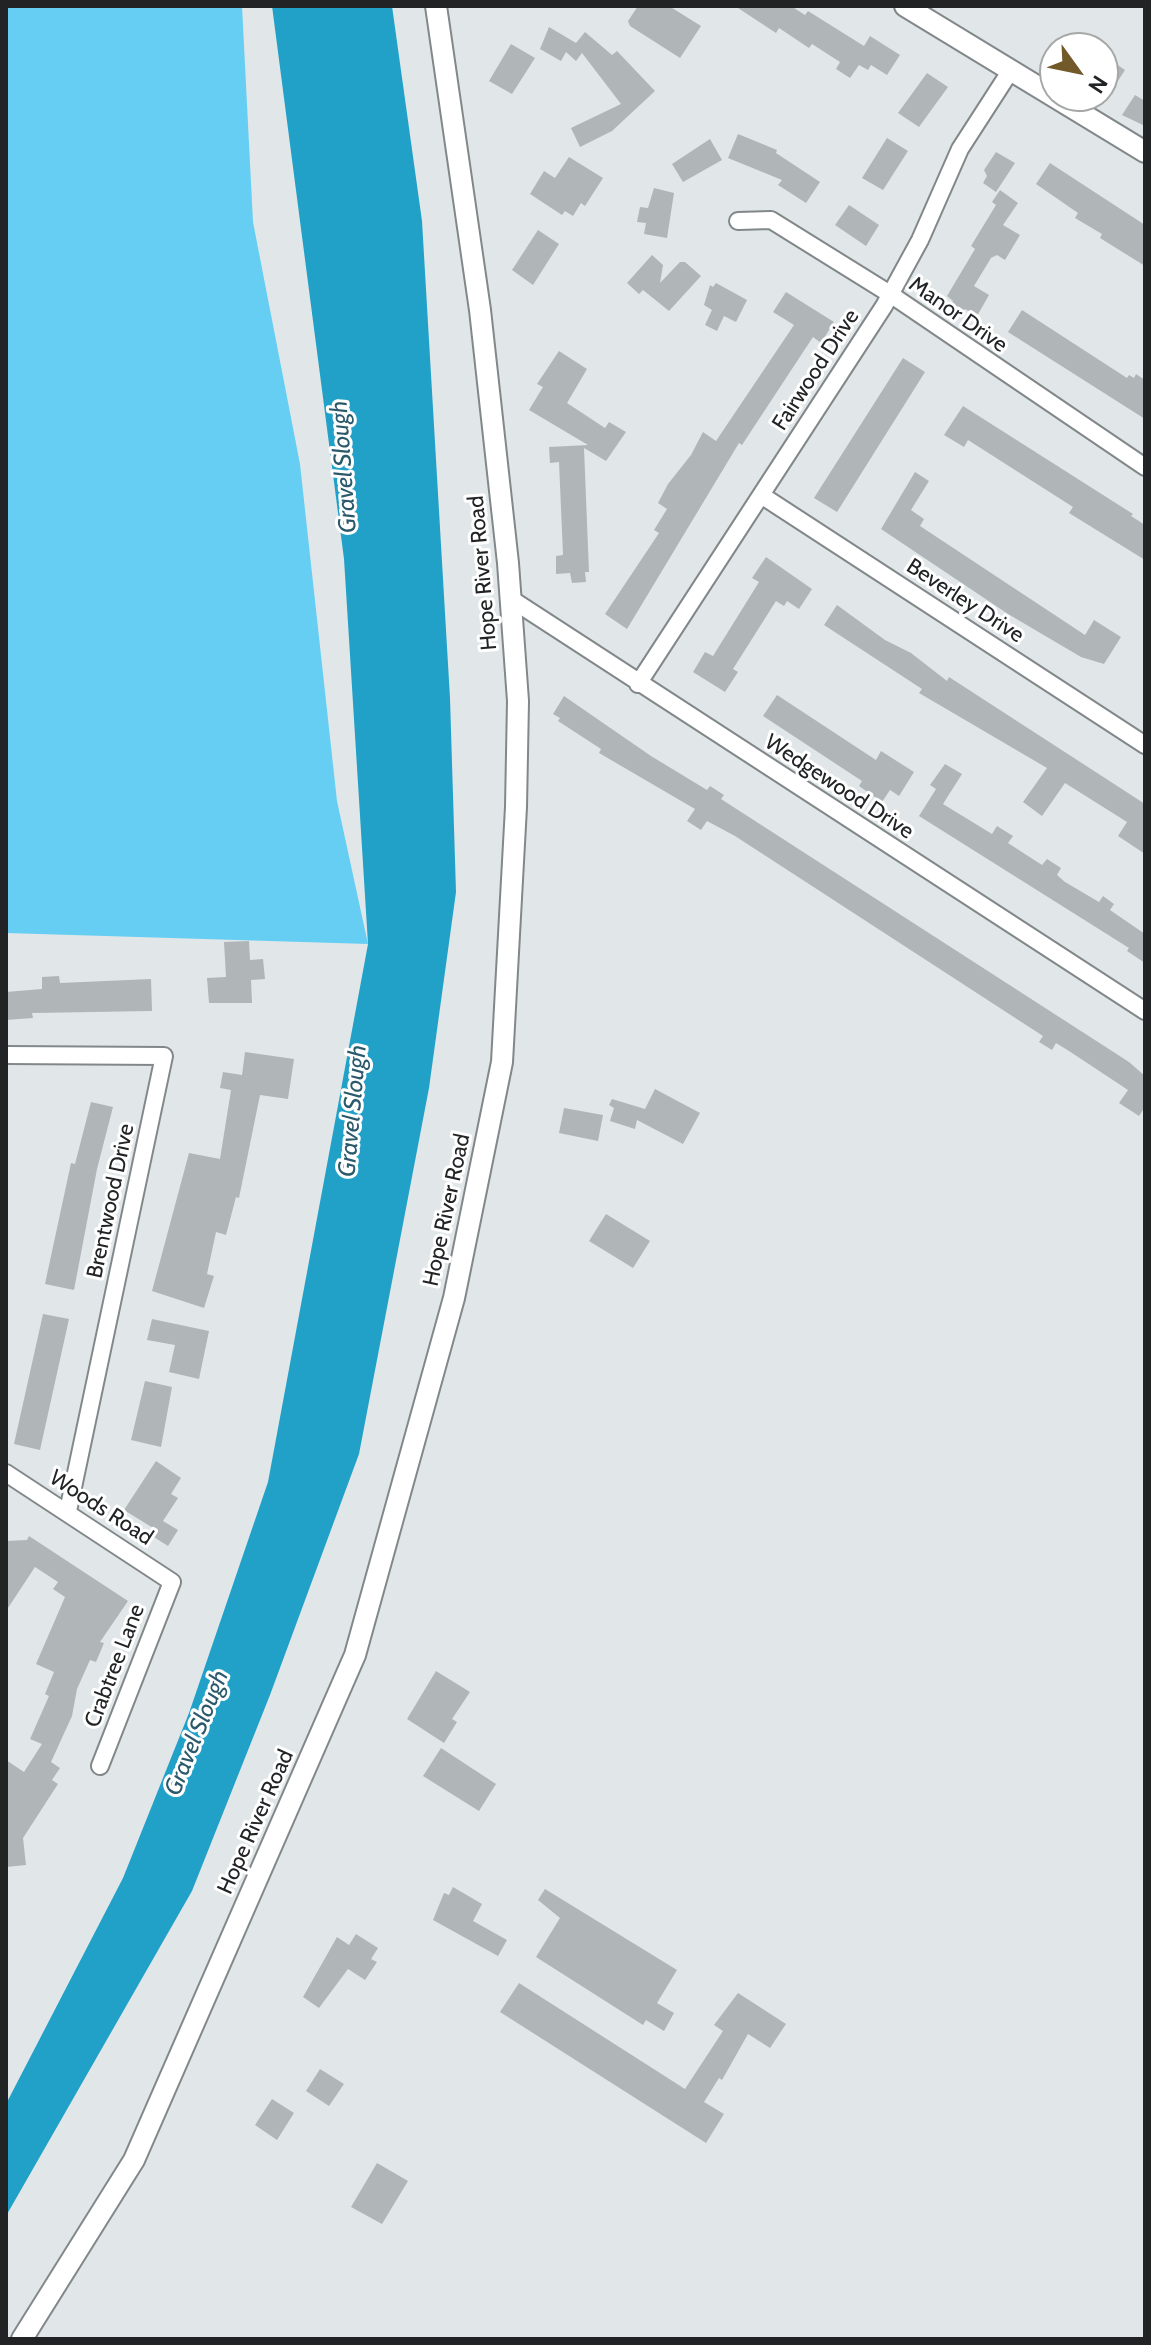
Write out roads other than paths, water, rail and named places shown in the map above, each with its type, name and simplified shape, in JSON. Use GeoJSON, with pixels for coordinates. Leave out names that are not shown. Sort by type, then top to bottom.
{"type":"FeatureCollection","features":[{"type":"Feature","properties":{"kind":"street","name":"Hope River Road"},"geometry":{"type":"LineString","coordinates":[[22,2339],[134,2160],[355,1655],[454,1298],[502,1062],[516,807],[518,701],[511,599],[480,310],[436,6]]}},
{"type":"Feature","properties":{"kind":"street"},"geometry":{"type":"LineString","coordinates":[[905,6],[1145,152]]}},
{"type":"Feature","properties":{"kind":"street","name":"Fairwood Drive"},"geometry":{"type":"LineString","coordinates":[[638,684],[890,294],[920,240],[960,149],[1011,70]]}},
{"type":"Feature","properties":{"kind":"street","name":"Manor Drive"},"geometry":{"type":"LineString","coordinates":[[738,221],[771,220],[890,294],[1145,467]]}},
{"type":"Feature","properties":{"kind":"street","name":"Beverley Drive"},"geometry":{"type":"LineString","coordinates":[[761,495],[1145,745]]}},
{"type":"Feature","properties":{"kind":"street","name":"Wedgewood Drive"},"geometry":{"type":"LineString","coordinates":[[511,599],[1145,1011]]}},
{"type":"Feature","properties":{"kind":"street","name":"Brentwood Drive"},"geometry":{"type":"LineString","coordinates":[[6,1055],[164,1056],[68,1511]]}},
{"type":"Feature","properties":{"kind":"street","name":"Woods Road"},"geometry":{"type":"LineString","coordinates":[[6,1473],[172,1582]]}},
{"type":"Feature","properties":{"kind":"street","name":"Crabtree Lane"},"geometry":{"type":"LineString","coordinates":[[100,1766],[172,1582]]}},
{"type":"Feature","properties":{"kind":"water","name":"Gravel Slough"},"geometry":{"type":"Polygon","coordinates":[[[272,6],[392,6],[422,221],[450,698],[456,892],[429,1088],[359,1454],[270,1695],[192,1891],[6,2216],[6,2104],[123,1878],[189,1713],[268,1482],[368,944],[344,559],[272,6]]]}}]}
